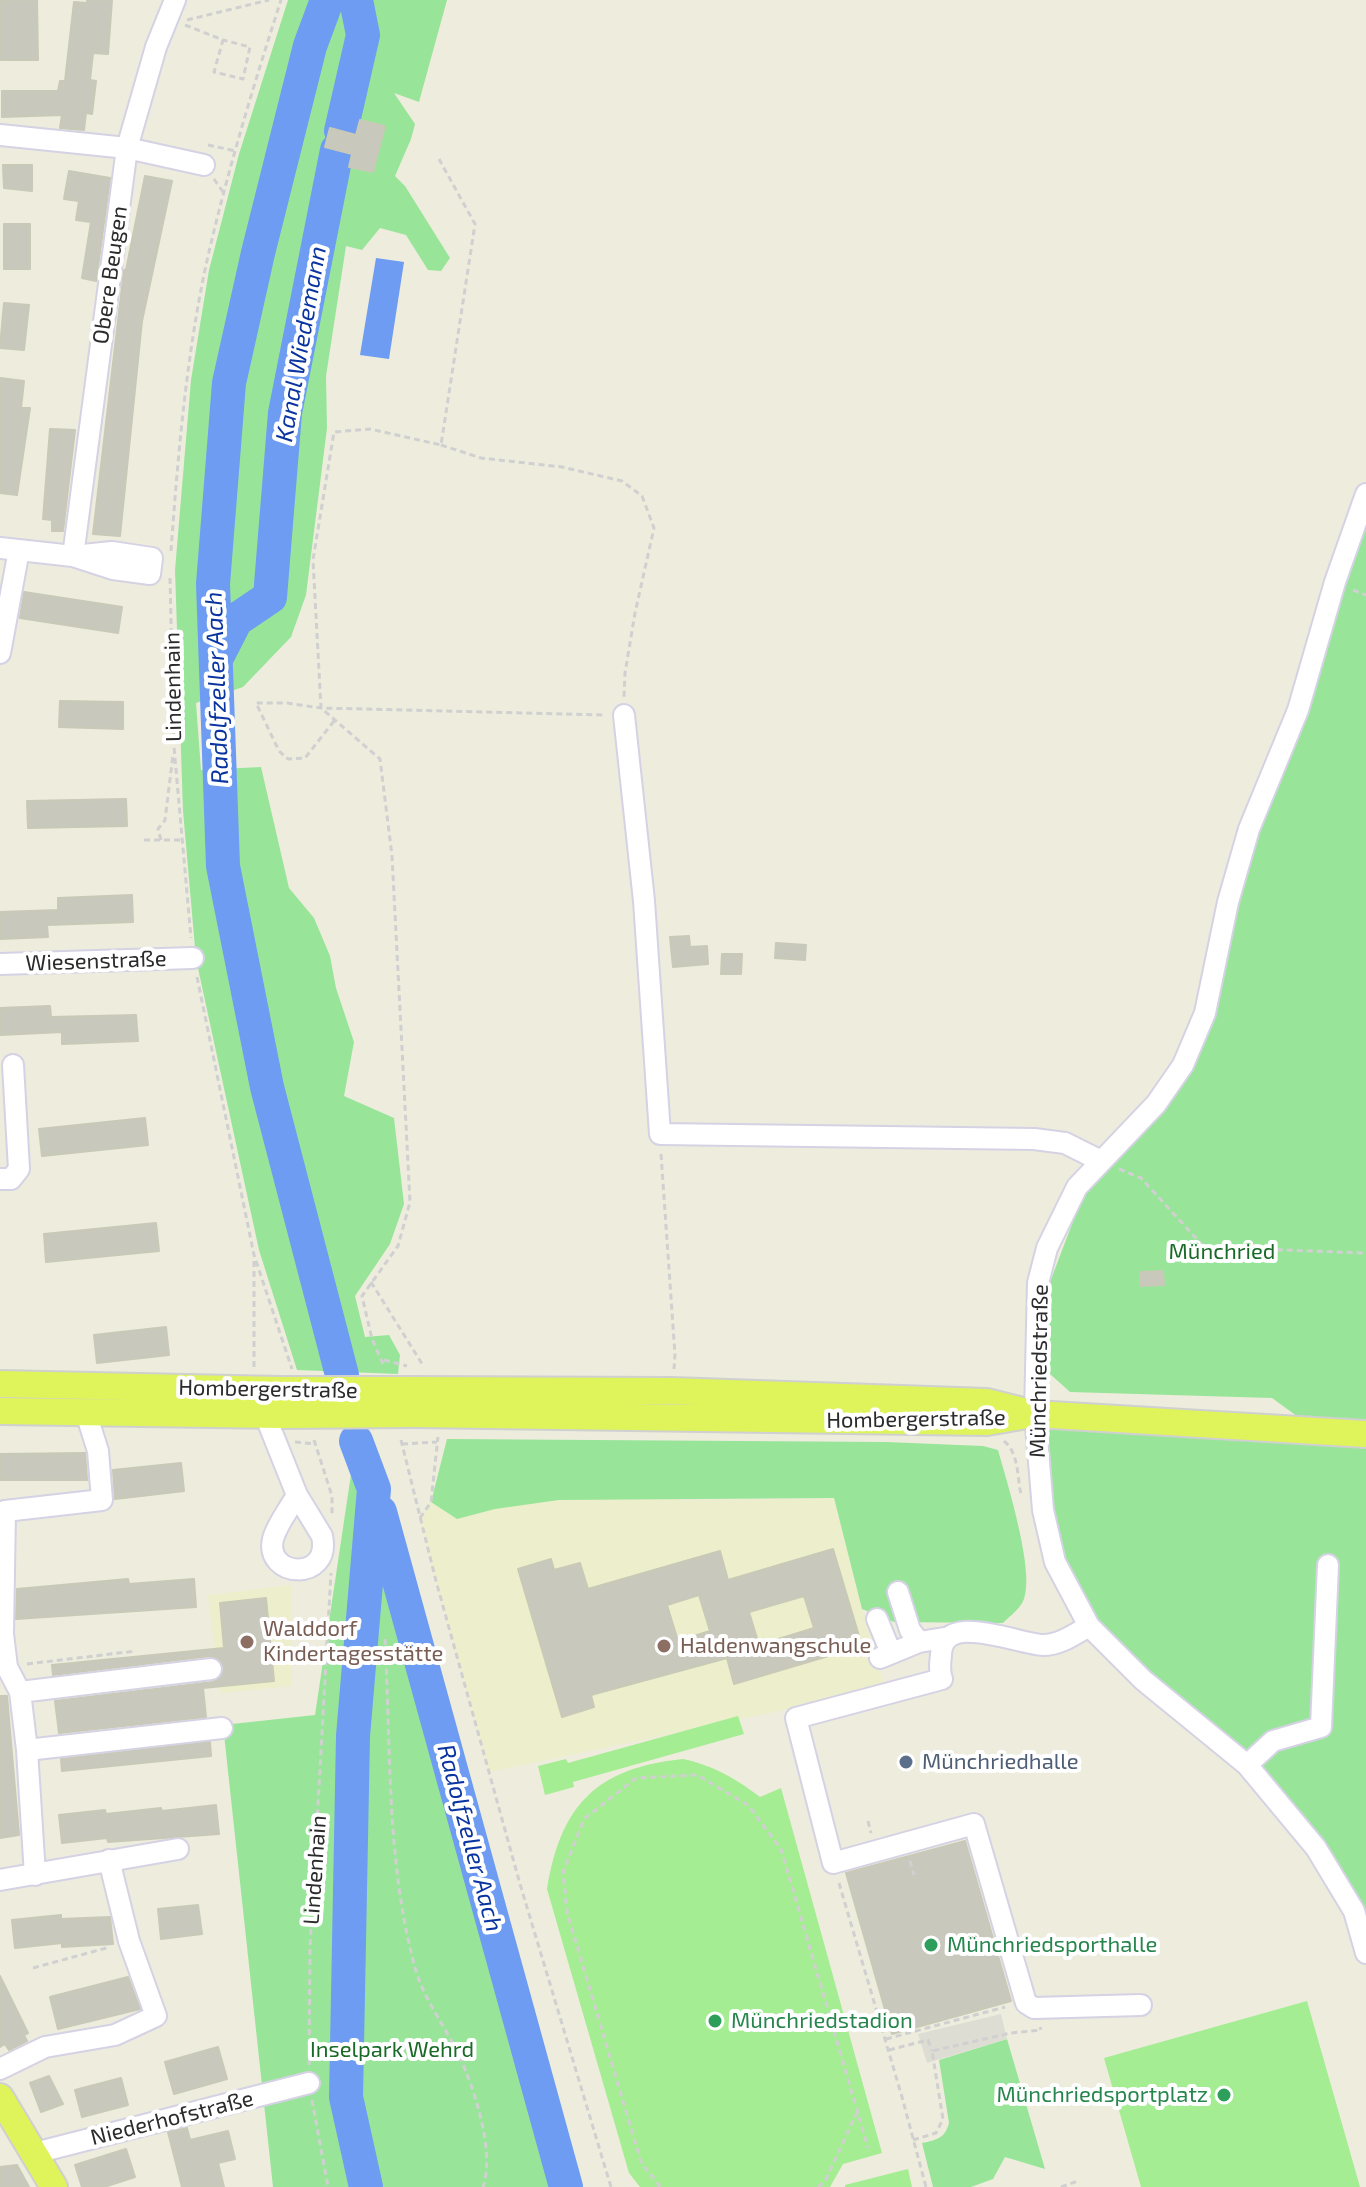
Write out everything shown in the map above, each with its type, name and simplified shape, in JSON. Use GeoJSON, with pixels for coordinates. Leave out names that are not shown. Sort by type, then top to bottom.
{"type":"FeatureCollection","features":[{"type":"Feature","properties":{"kind":"main road","name":"Hombergerstraße"},"geometry":{"type":"LineString","coordinates":[[0,1384],[280,1398],[672,1391],[987,1402],[1035,1414]]}},
{"type":"Feature","properties":{"kind":"main road","name":"Hombergerstraße"},"geometry":{"type":"LineString","coordinates":[[423,1397],[987,1422],[1035,1414]]}},
{"type":"Feature","properties":{"kind":"main road","name":"Hombergerstraße"},"geometry":{"type":"LineString","coordinates":[[0,1411],[86,1413],[280,1398]]}},
{"type":"Feature","properties":{"kind":"main road"},"geometry":{"type":"LineString","coordinates":[[1035,1414],[1366,1434]]}},
{"type":"Feature","properties":{"kind":"main road"},"geometry":{"type":"LineString","coordinates":[[0,2097],[54,2187]]}},
{"type":"Feature","properties":{"kind":"street","name":"Obere Beugen"},"geometry":{"type":"LineString","coordinates":[[9,549],[73,556],[127,148],[156,47],[175,0]]}},
{"type":"Feature","properties":{"kind":"street"},"geometry":{"type":"LineString","coordinates":[[0,135],[127,148],[204,165]]}},
{"type":"Feature","properties":{"kind":"street","name":"Münchriedstraße"},"geometry":{"type":"LineString","coordinates":[[1366,494],[1335,582],[1298,710],[1249,829],[1232,887],[1205,1013],[1183,1065],[1156,1104],[1077,1187],[1047,1248],[1038,1283],[1035,1414],[1043,1510],[1055,1562],[1089,1626],[1143,1680],[1247,1765],[1316,1848],[1354,1911],[1366,1953]]}},
{"type":"Feature","properties":{"kind":"street"},"geometry":{"type":"LineString","coordinates":[[0,653],[9,549]]}},
{"type":"Feature","properties":{"kind":"street"},"geometry":{"type":"LineString","coordinates":[[624,715],[644,901],[660,1134],[1034,1139],[1065,1143],[1101,1161]]}},
{"type":"Feature","properties":{"kind":"street","name":"Wiesenstraße"},"geometry":{"type":"LineString","coordinates":[[0,964],[193,958]]}},
{"type":"Feature","properties":{"kind":"street"},"geometry":{"type":"LineString","coordinates":[[0,1179],[11,1179],[19,1169],[13,1065]]}},
{"type":"Feature","properties":{"kind":"street"},"geometry":{"type":"LineString","coordinates":[[280,1398],[297,1495]]}},
{"type":"Feature","properties":{"kind":"street"},"geometry":{"type":"LineString","coordinates":[[35,1875],[20,1692],[7,1667],[1,1634],[5,1511],[102,1500],[98,1451],[86,1413]]}},
{"type":"Feature","properties":{"kind":"street"},"geometry":{"type":"LineString","coordinates":[[1247,1765],[1273,1741],[1321,1727],[1328,1565]]}},
{"type":"Feature","properties":{"kind":"street"},"geometry":{"type":"LineString","coordinates":[[898,1592],[910,1630],[919,1642]]}},
{"type":"Feature","properties":{"kind":"street"},"geometry":{"type":"LineString","coordinates":[[877,1619],[886,1656],[952,1633],[973,1631],[1045,1645],[1067,1640],[1089,1626]]}},
{"type":"Feature","properties":{"kind":"street"},"geometry":{"type":"LineString","coordinates":[[944,1638],[941,1647],[942,1679],[796,1718],[833,1863],[974,1824],[1026,2003],[1034,2008],[1141,2005]]}},
{"type":"Feature","properties":{"kind":"street"},"geometry":{"type":"LineString","coordinates":[[20,1692],[211,1669]]}},
{"type":"Feature","properties":{"kind":"street"},"geometry":{"type":"LineString","coordinates":[[27,1750],[222,1728]]}},
{"type":"Feature","properties":{"kind":"street"},"geometry":{"type":"LineString","coordinates":[[0,1880],[178,1849]]}},
{"type":"Feature","properties":{"kind":"street"},"geometry":{"type":"LineString","coordinates":[[0,2069],[45,2047],[115,2035],[156,2016],[129,1941],[109,1860]]}},
{"type":"Feature","properties":{"kind":"street","name":"Niederhofstraße"},"geometry":{"type":"LineString","coordinates":[[35,2153],[309,2083]]}},
{"type":"Feature","properties":{"kind":"path"},"geometry":{"type":"LineString","coordinates":[[223,40],[214,72],[243,79],[250,47],[178,22],[269,0]]}},
{"type":"Feature","properties":{"kind":"path"},"geometry":{"type":"LineString","coordinates":[[171,551],[181,416],[203,282],[223,192],[281,0]]}},
{"type":"Feature","properties":{"kind":"path"},"geometry":{"type":"LineString","coordinates":[[439,159],[475,224],[441,445]]}},
{"type":"Feature","properties":{"kind":"path"},"geometry":{"type":"LineString","coordinates":[[334,720],[305,758],[288,759],[279,751],[256,703],[321,708],[624,715],[625,673],[632,628],[654,528],[642,496],[622,481],[562,467],[481,458],[441,445],[370,429],[334,432],[313,560],[321,708],[380,759],[392,856],[410,1202],[398,1246],[362,1296],[372,1339],[382,1362],[423,1397]]}},
{"type":"Feature","properties":{"kind":"path","name":"Lindenhain"},"geometry":{"type":"LineString","coordinates":[[170,566],[174,747],[193,958],[280,1398]]}},
{"type":"Feature","properties":{"kind":"path"},"geometry":{"type":"LineString","coordinates":[[161,840],[158,829],[165,820],[174,747]]}},
{"type":"Feature","properties":{"kind":"path"},"geometry":{"type":"LineString","coordinates":[[144,840],[180,840]]}},
{"type":"Feature","properties":{"kind":"path"},"geometry":{"type":"LineString","coordinates":[[660,1134],[675,1355]]}},
{"type":"Feature","properties":{"kind":"path"},"geometry":{"type":"LineString","coordinates":[[1101,1161],[1141,1178],[1204,1247],[1366,1253]]}},
{"type":"Feature","properties":{"kind":"path"},"geometry":{"type":"LineString","coordinates":[[254,1255],[254,1375]]}},
{"type":"Feature","properties":{"kind":"path"},"geometry":{"type":"LineString","coordinates":[[371,1282],[423,1397],[437,1442],[431,1502],[420,1518]]}},
{"type":"Feature","properties":{"kind":"path"},"geometry":{"type":"LineString","coordinates":[[1001,1439],[1010,1446],[1014,1455],[1022,1500]]}},
{"type":"Feature","properties":{"kind":"path"},"geometry":{"type":"LineString","coordinates":[[314,1440],[332,1496]]}},
{"type":"Feature","properties":{"kind":"path"},"geometry":{"type":"LineString","coordinates":[[437,1442],[402,1442],[520,1884],[611,2187]]}},
{"type":"Feature","properties":{"kind":"path","name":"Lindenhain"},"geometry":{"type":"LineString","coordinates":[[328,2187],[309,2083],[310,1947],[332,1566]]}},
{"type":"Feature","properties":{"kind":"path"},"geometry":{"type":"LineString","coordinates":[[385,1639],[399,1892],[417,1974],[461,2060],[477,2111],[487,2163],[483,2187]]}},
{"type":"Feature","properties":{"kind":"path"},"geometry":{"type":"LineString","coordinates":[[7,1667],[136,1651]]}},
{"type":"Feature","properties":{"kind":"path"},"geometry":{"type":"LineString","coordinates":[[660,2187],[641,2162],[567,1912],[563,1872],[584,1819],[636,1778],[697,1775],[748,1805],[781,1849],[868,2148]]}},
{"type":"Feature","properties":{"kind":"path"},"geometry":{"type":"LineString","coordinates":[[833,1863],[926,2187]]}},
{"type":"Feature","properties":{"kind":"path"},"geometry":{"type":"LineString","coordinates":[[851,1923],[860,1920]]}},
{"type":"Feature","properties":{"kind":"path"},"geometry":{"type":"LineString","coordinates":[[33,1968],[129,1941]]}},
{"type":"Feature","properties":{"kind":"path"},"geometry":{"type":"LineString","coordinates":[[886,2039],[997,2009]]}},
{"type":"Feature","properties":{"kind":"path"},"geometry":{"type":"LineString","coordinates":[[932,2051],[1011,2033],[1041,2030]]}},
{"type":"Feature","properties":{"kind":"path"},"geometry":{"type":"LineString","coordinates":[[889,2050],[928,2040],[932,2051],[943,2119],[936,2133],[913,2140]]}},
{"type":"Feature","properties":{"kind":"path"},"geometry":{"type":"LineString","coordinates":[[818,2187],[825,2181],[858,2110]]}},
{"type":"Feature","properties":{"kind":"path"},"geometry":{"type":"LineString","coordinates":[[1061,2187],[1078,2181]]}},
{"type":"Feature","properties":{"kind":"shaded area","name":"Haldenwangschule"},"geometry":{"type":"Polygon","coordinates":[[[530,1485],[684,1500],[834,1498],[884,1684],[807,1705],[490,1772],[420,1518],[431,1502],[530,1485]]]}},
{"type":"Feature","properties":{"kind":"shaded area"},"geometry":{"type":"Polygon","coordinates":[[[291,1585],[292,1686],[220,1693],[208,1595],[291,1585]]]}},
{"type":"Feature","properties":{"kind":"shaded area"},"geometry":{"type":"Polygon","coordinates":[[[1001,2014],[1007,2039],[927,2063],[918,2034],[1001,2014]]]}},
{"type":"Feature","properties":{"kind":"green space"},"geometry":{"type":"Polygon","coordinates":[[[288,0],[447,0],[419,102],[394,93],[415,124],[395,176],[405,186],[450,258],[441,271],[428,270],[406,235],[380,228],[362,250],[346,246],[326,376],[327,428],[306,595],[291,637],[243,687],[196,703],[201,770],[261,767],[289,888],[314,918],[330,956],[336,988],[354,1042],[344,1096],[394,1118],[404,1204],[390,1244],[355,1296],[365,1337],[389,1335],[400,1355],[398,1374],[297,1370],[259,1250],[196,959],[183,811],[175,570],[191,380],[209,270],[239,154],[288,0]]]}},
{"type":"Feature","properties":{"kind":"green space","name":"Münchried"},"geometry":{"type":"Polygon","coordinates":[[[1366,508],[1366,1953],[1354,1911],[1247,1765],[1089,1626],[1055,1562],[1035,1414],[1316,1430],[1272,1398],[1070,1392],[1049,1373],[1047,1290],[1083,1195],[1186,1066],[1232,902],[1366,508]]]}},
{"type":"Feature","properties":{"kind":"green space"},"geometry":{"type":"Polygon","coordinates":[[[447,1439],[886,1442],[983,1446],[998,1450],[1023,1548],[1026,1568],[1024,1599],[1003,1623],[894,1622],[862,1609],[834,1498],[559,1500],[495,1509],[457,1519],[431,1502],[447,1439]]]}},
{"type":"Feature","properties":{"kind":"green space","name":"Inselpark Wehrd"},"geometry":{"type":"Polygon","coordinates":[[[356,1441],[374,1489],[566,2187],[273,2187],[223,1725],[315,1715],[356,1441]]]}},
{"type":"Feature","properties":{"kind":"green space"},"geometry":{"type":"Polygon","coordinates":[[[738,1716],[744,1734],[573,1782],[574,1787],[545,1795],[538,1766],[566,1759],[568,1763],[738,1716]]]}},
{"type":"Feature","properties":{"kind":"green space","name":"Münchriedstadion"},"geometry":{"type":"Polygon","coordinates":[[[683,1759],[724,1774],[760,1797],[781,1788],[882,2153],[843,2164],[830,2187],[640,2187],[629,2173],[547,1889],[562,1835],[573,1813],[588,1796],[605,1782],[627,1771],[683,1759]]]}},
{"type":"Feature","properties":{"kind":"green space","name":"Münchriedsportplatz"},"geometry":{"type":"Polygon","coordinates":[[[1307,2001],[1360,2187],[1141,2187],[1104,2058],[1307,2001]]]}},
{"type":"Feature","properties":{"kind":"green space"},"geometry":{"type":"Polygon","coordinates":[[[1007,2039],[1045,2169],[1005,2157],[993,2179],[971,2187],[933,2187],[922,2143],[940,2138],[949,2123],[939,2060],[1007,2039]]]}},
{"type":"Feature","properties":{"kind":"green space"},"geometry":{"type":"Polygon","coordinates":[[[908,2169],[912,2187],[845,2187],[845,2185],[908,2169]]]}},
{"type":"Feature","properties":{"kind":"water"},"geometry":{"type":"Polygon","coordinates":[[[376,258],[404,262],[389,359],[360,355],[376,258]]]}},
{"type":"Feature","properties":{"kind":"building"},"geometry":{"type":"Polygon","coordinates":[[[1,0],[37,0],[38,60],[1,60],[1,0]]]}},
{"type":"Feature","properties":{"kind":"building"},"geometry":{"type":"Polygon","coordinates":[[[87,0],[112,0],[108,54],[93,53],[90,80],[96,81],[92,114],[86,113],[84,130],[60,128],[62,115],[2,117],[2,91],[58,91],[60,81],[65,81],[74,2],[87,3],[87,0]]]}},
{"type":"Feature","properties":{"kind":"building"},"geometry":{"type":"Polygon","coordinates":[[[360,120],[385,126],[373,172],[349,167],[352,154],[325,147],[330,128],[356,135],[360,120]]]}},
{"type":"Feature","properties":{"kind":"building"},"geometry":{"type":"Polygon","coordinates":[[[3,165],[32,165],[32,191],[4,188],[3,165]]]}},
{"type":"Feature","properties":{"kind":"building"},"geometry":{"type":"Polygon","coordinates":[[[69,171],[110,178],[96,281],[82,278],[91,222],[76,220],[79,201],[64,199],[69,171]]]}},
{"type":"Feature","properties":{"kind":"building"},"geometry":{"type":"Polygon","coordinates":[[[145,176],[172,181],[142,321],[120,536],[93,534],[124,270],[145,176]]]}},
{"type":"Feature","properties":{"kind":"building"},"geometry":{"type":"Polygon","coordinates":[[[4,224],[30,224],[30,269],[4,269],[4,224]]]}},
{"type":"Feature","properties":{"kind":"building"},"geometry":{"type":"Polygon","coordinates":[[[4,303],[29,305],[24,350],[0,348],[4,303]]]}},
{"type":"Feature","properties":{"kind":"building"},"geometry":{"type":"Polygon","coordinates":[[[0,378],[24,381],[21,408],[30,408],[17,495],[0,493],[0,378]]]}},
{"type":"Feature","properties":{"kind":"building"},"geometry":{"type":"Polygon","coordinates":[[[50,429],[75,430],[63,531],[52,531],[52,520],[43,519],[50,429]]]}},
{"type":"Feature","properties":{"kind":"building"},"geometry":{"type":"Polygon","coordinates":[[[24,592],[122,607],[118,633],[20,618],[24,592]]]}},
{"type":"Feature","properties":{"kind":"building"},"geometry":{"type":"Polygon","coordinates":[[[60,701],[123,702],[123,729],[59,727],[60,701]]]}},
{"type":"Feature","properties":{"kind":"building"},"geometry":{"type":"Polygon","coordinates":[[[126,799],[127,826],[28,828],[27,801],[126,799]]]}},
{"type":"Feature","properties":{"kind":"building"},"geometry":{"type":"Polygon","coordinates":[[[132,895],[133,922],[47,925],[48,937],[0,939],[0,912],[58,910],[58,898],[132,895]]]}},
{"type":"Feature","properties":{"kind":"building"},"geometry":{"type":"Polygon","coordinates":[[[689,936],[690,947],[707,946],[708,964],[673,967],[670,937],[689,936]]]}},
{"type":"Feature","properties":{"kind":"building"},"geometry":{"type":"Polygon","coordinates":[[[776,943],[806,945],[805,960],[775,958],[776,943]]]}},
{"type":"Feature","properties":{"kind":"building"},"geometry":{"type":"Polygon","coordinates":[[[722,954],[742,954],[741,974],[721,974],[722,954]]]}},
{"type":"Feature","properties":{"kind":"building"},"geometry":{"type":"Polygon","coordinates":[[[50,1006],[51,1017],[136,1015],[138,1041],[62,1044],[62,1032],[0,1035],[0,1008],[50,1006]]]}},
{"type":"Feature","properties":{"kind":"building"},"geometry":{"type":"Polygon","coordinates":[[[145,1118],[148,1145],[42,1156],[39,1129],[145,1118]]]}},
{"type":"Feature","properties":{"kind":"building"},"geometry":{"type":"Polygon","coordinates":[[[156,1223],[159,1251],[46,1262],[44,1234],[156,1223]]]}},
{"type":"Feature","properties":{"kind":"building"},"geometry":{"type":"Polygon","coordinates":[[[1163,1271],[1164,1285],[1140,1286],[1140,1272],[1163,1271]]]}},
{"type":"Feature","properties":{"kind":"building"},"geometry":{"type":"Polygon","coordinates":[[[166,1327],[169,1355],[97,1363],[94,1335],[166,1327]]]}},
{"type":"Feature","properties":{"kind":"building"},"geometry":{"type":"Polygon","coordinates":[[[85,1453],[87,1480],[0,1480],[0,1454],[85,1453]]]}},
{"type":"Feature","properties":{"kind":"building"},"geometry":{"type":"Polygon","coordinates":[[[181,1463],[184,1491],[115,1499],[113,1470],[181,1463]]]}},
{"type":"Feature","properties":{"kind":"building"},"geometry":{"type":"Polygon","coordinates":[[[833,1549],[862,1646],[734,1684],[727,1658],[591,1695],[594,1707],[562,1717],[518,1569],[551,1559],[554,1570],[580,1563],[588,1589],[720,1551],[728,1580],[833,1549]],[[699,1595],[667,1605],[678,1641],[710,1631],[699,1595]],[[804,1596],[749,1612],[759,1645],[814,1628],[804,1596]]]}},
{"type":"Feature","properties":{"kind":"building"},"geometry":{"type":"Polygon","coordinates":[[[128,1579],[129,1584],[194,1579],[196,1607],[16,1619],[17,1589],[128,1579]]]}},
{"type":"Feature","properties":{"kind":"building"},"geometry":{"type":"Polygon","coordinates":[[[266,1598],[274,1681],[203,1688],[206,1717],[59,1733],[55,1701],[213,1682],[219,1679],[224,1668],[221,1661],[210,1656],[53,1675],[52,1665],[224,1648],[220,1603],[266,1598]]]}},
{"type":"Feature","properties":{"kind":"building"},"geometry":{"type":"Polygon","coordinates":[[[0,1696],[7,1696],[19,1835],[0,1838],[0,1696]]]}},
{"type":"Feature","properties":{"kind":"building"},"geometry":{"type":"Polygon","coordinates":[[[210,1742],[211,1756],[62,1771],[61,1759],[210,1742]]]}},
{"type":"Feature","properties":{"kind":"building"},"geometry":{"type":"Polygon","coordinates":[[[216,1805],[219,1834],[108,1842],[107,1838],[62,1843],[59,1815],[105,1810],[106,1814],[161,1808],[162,1811],[216,1805]]]}},
{"type":"Feature","properties":{"kind":"building","name":"Münchriedsporthalle"},"geometry":{"type":"Polygon","coordinates":[[[965,1841],[1011,2001],[892,2034],[846,1873],[965,1841]]]}},
{"type":"Feature","properties":{"kind":"building"},"geometry":{"type":"Polygon","coordinates":[[[198,1905],[202,1934],[161,1939],[158,1909],[198,1905]]]}},
{"type":"Feature","properties":{"kind":"building"},"geometry":{"type":"Polygon","coordinates":[[[61,1915],[61,1919],[110,1917],[113,1944],[62,1947],[62,1943],[15,1948],[12,1920],[61,1915]]]}},
{"type":"Feature","properties":{"kind":"building"},"geometry":{"type":"Polygon","coordinates":[[[0,1976],[28,2033],[24,2035],[27,2041],[9,2050],[5,2044],[0,2047],[0,1976]]]}},
{"type":"Feature","properties":{"kind":"building"},"geometry":{"type":"Polygon","coordinates":[[[128,1977],[140,2009],[58,2029],[50,1997],[128,1977]]]}},
{"type":"Feature","properties":{"kind":"building"},"geometry":{"type":"Polygon","coordinates":[[[218,2047],[227,2079],[174,2094],[165,2062],[218,2047]]]}},
{"type":"Feature","properties":{"kind":"building"},"geometry":{"type":"Polygon","coordinates":[[[49,2076],[63,2104],[41,2112],[30,2083],[49,2076]]]}},
{"type":"Feature","properties":{"kind":"building"},"geometry":{"type":"Polygon","coordinates":[[[121,2078],[128,2105],[82,2117],[75,2090],[121,2078]]]}},
{"type":"Feature","properties":{"kind":"building"},"geometry":{"type":"Polygon","coordinates":[[[187,2128],[190,2140],[228,2131],[235,2159],[218,2163],[224,2187],[182,2187],[168,2132],[187,2128]]]}},
{"type":"Feature","properties":{"kind":"building"},"geometry":{"type":"Polygon","coordinates":[[[126,2149],[135,2177],[104,2187],[82,2187],[75,2165],[126,2149]]]}},
{"type":"Feature","properties":{"kind":"building"},"geometry":{"type":"Polygon","coordinates":[[[17,2165],[29,2187],[0,2187],[0,2167],[17,2165]]]}},
{"type":"Feature","properties":{"kind":"waterway","name":"Radolfzeller Aach"},"geometry":{"type":"LineString","coordinates":[[327,0],[310,46],[229,383],[213,584],[223,866],[267,1087],[342,1375]]}},
{"type":"Feature","properties":{"kind":"waterway","name":"Kanal Wiedemann"},"geometry":{"type":"LineString","coordinates":[[341,131],[363,35],[356,0]]}},
{"type":"Feature","properties":{"kind":"waterway","name":"Kanal Wiedemann"},"geometry":{"type":"LineString","coordinates":[[216,659],[236,620],[270,597],[285,413],[337,150]]}},
{"type":"Feature","properties":{"kind":"waterway","name":"Radolfzeller Aach"},"geometry":{"type":"LineString","coordinates":[[356,1441],[374,1489],[353,1736],[346,2097],[366,2187]]}},
{"type":"Feature","properties":{"kind":"waterway","name":"Radolfzeller Aach"},"geometry":{"type":"LineString","coordinates":[[380,1512],[566,2187]]}},
{"type":"Feature","properties":{"kind":"place","name":"Walddorf Kindertagesstätte"},"geometry":{"type":"Point","coordinates":[247,1642]}},
{"type":"Feature","properties":{"kind":"place","name":"Haldenwangschule"},"geometry":{"type":"Point","coordinates":[664,1646]}},
{"type":"Feature","properties":{"kind":"place","name":"Münchriedhalle"},"geometry":{"type":"Point","coordinates":[906,1762]}},
{"type":"Feature","properties":{"kind":"place","name":"Münchriedsporthalle"},"geometry":{"type":"Point","coordinates":[931,1945]}},
{"type":"Feature","properties":{"kind":"place","name":"Münchriedstadion"},"geometry":{"type":"Point","coordinates":[715,2021]}},
{"type":"Feature","properties":{"kind":"place","name":"Münchriedsportplatz"},"geometry":{"type":"Point","coordinates":[1224,2095]}}]}
